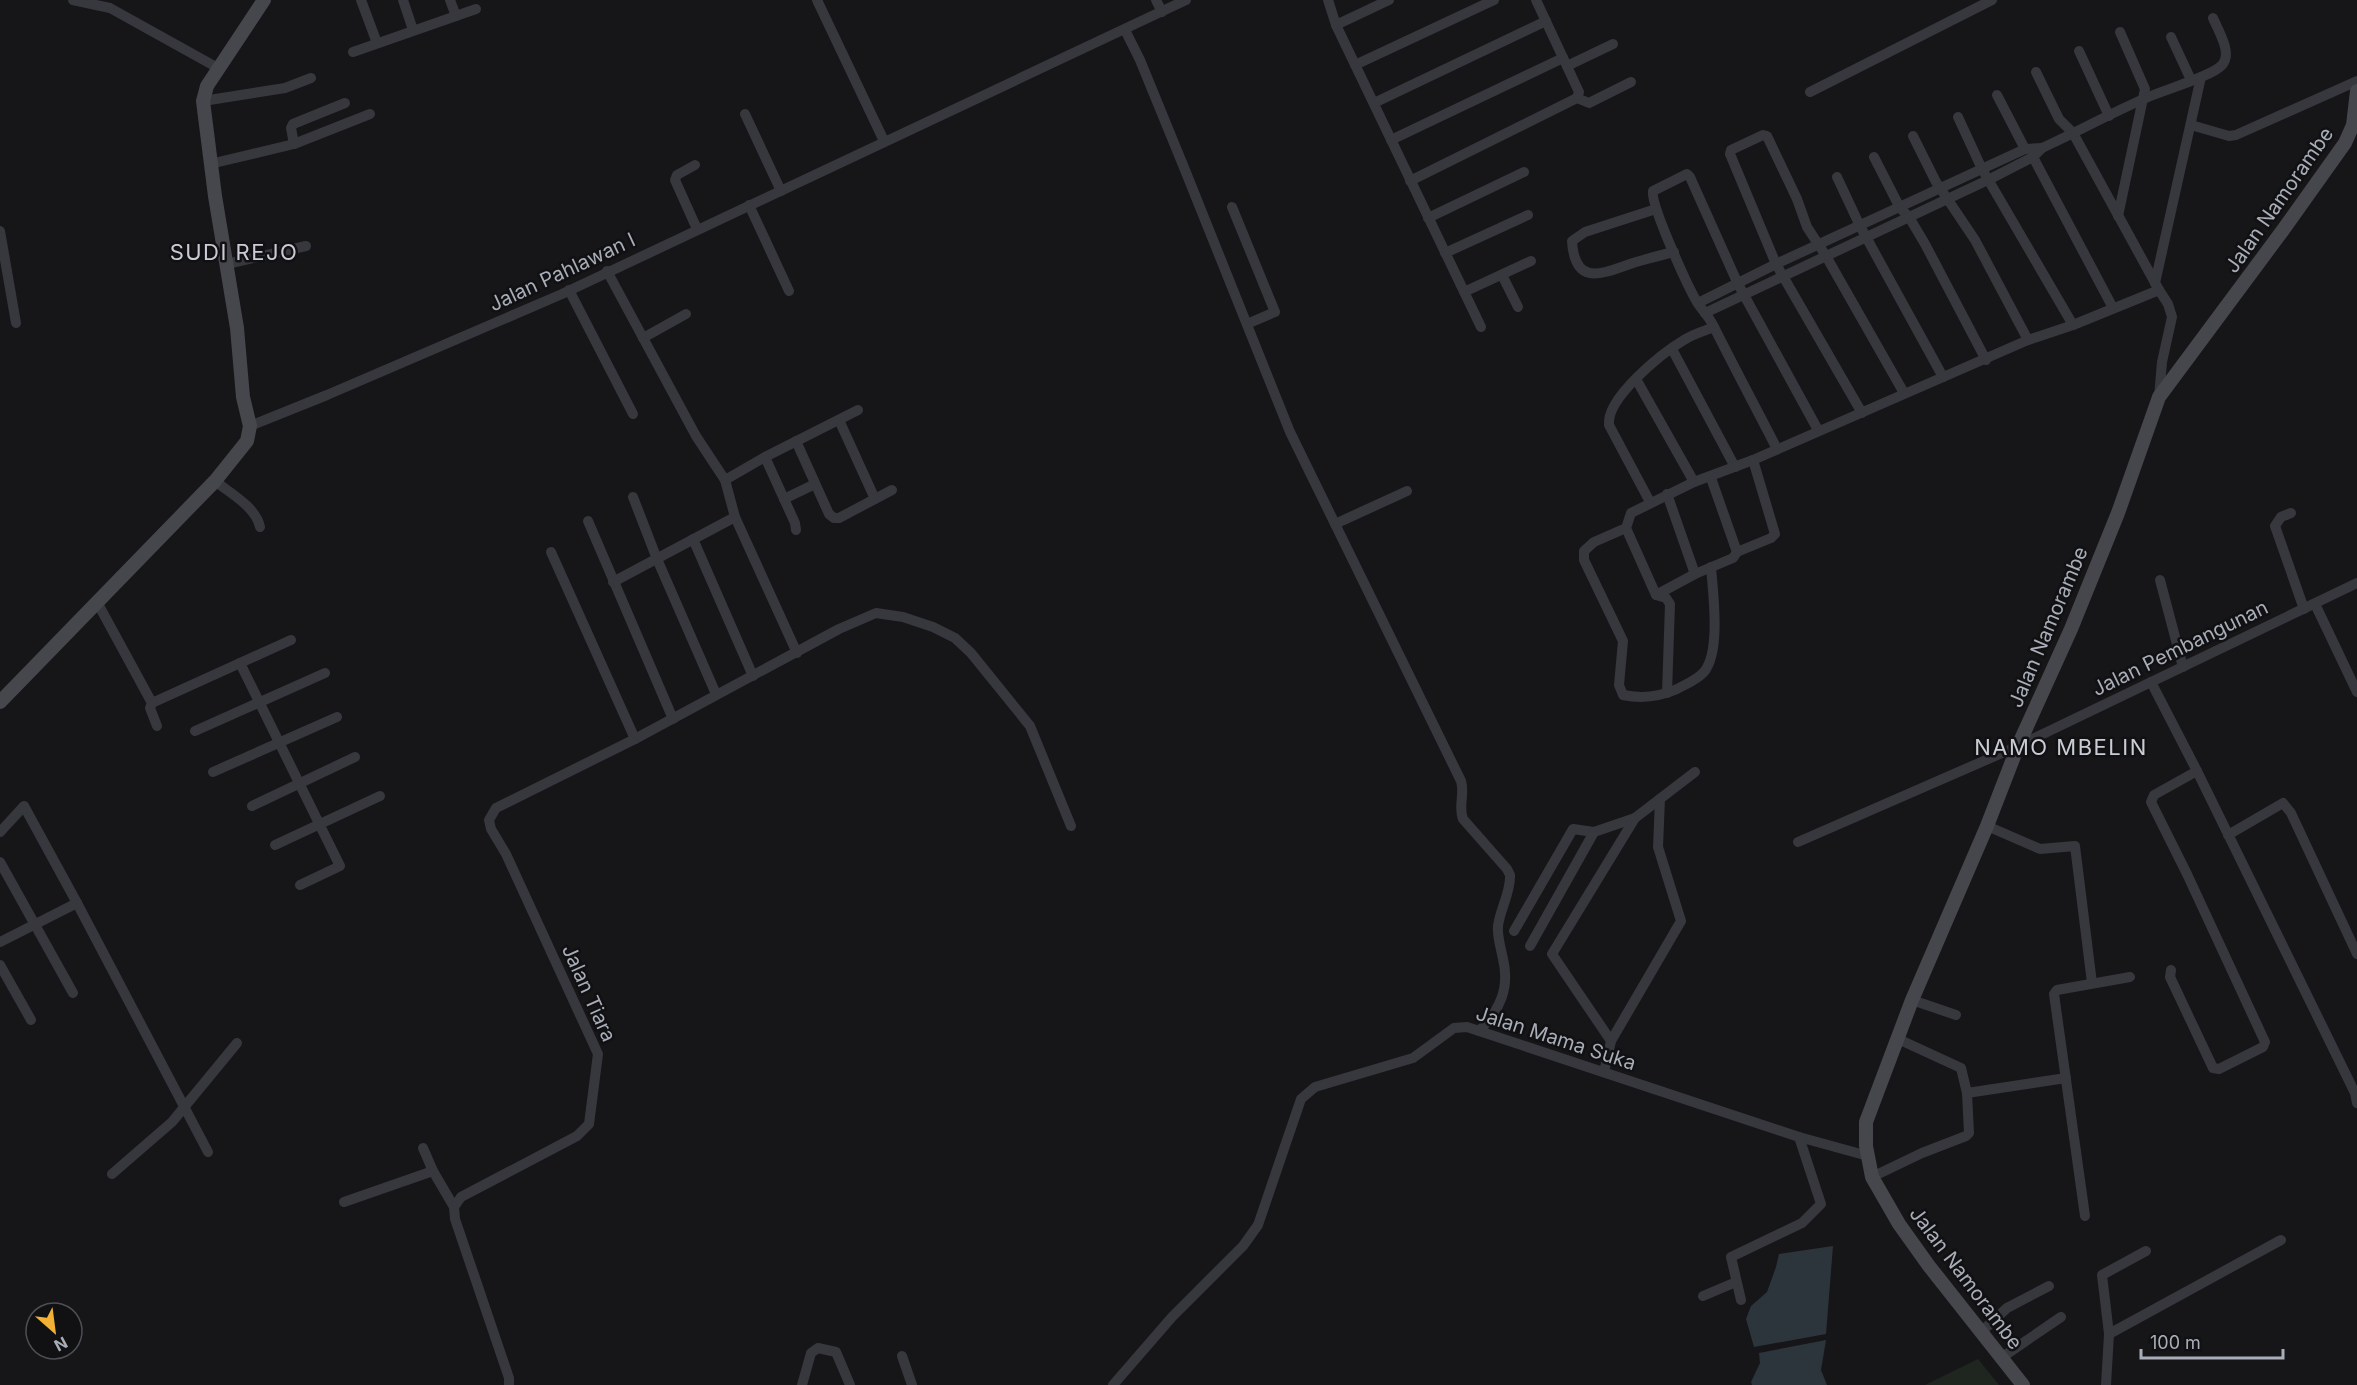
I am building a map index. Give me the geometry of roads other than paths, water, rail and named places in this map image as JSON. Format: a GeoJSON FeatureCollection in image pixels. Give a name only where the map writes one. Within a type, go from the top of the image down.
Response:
{"type":"FeatureCollection","features":[{"type":"Feature","properties":{"kind":"main road"},"geometry":{"type":"LineString","coordinates":[[0,702],[215,481],[248,441],[250,426],[243,397],[237,328],[210,164],[203,101],[207,86],[264,0]]}},
{"type":"Feature","properties":{"kind":"main road","name":"Jalan Namorambe"},"geometry":{"type":"LineString","coordinates":[[2023,1385],[1911,1242],[1872,1177],[1866,1122],[1871,1103],[1912,1000],[1987,826],[2018,746],[2071,629],[2118,513],[2159,397],[2339,152],[2353,125],[2357,91]]}},
{"type":"Feature","properties":{"kind":"street"},"geometry":{"type":"LineString","coordinates":[[73,0],[111,4],[218,68]]}},
{"type":"Feature","properties":{"kind":"street"},"geometry":{"type":"LineString","coordinates":[[361,0],[377,43]]}},
{"type":"Feature","properties":{"kind":"street"},"geometry":{"type":"LineString","coordinates":[[403,0],[413,30]]}},
{"type":"Feature","properties":{"kind":"street"},"geometry":{"type":"LineString","coordinates":[[450,0],[456,16]]}},
{"type":"Feature","properties":{"kind":"street"},"geometry":{"type":"LineString","coordinates":[[817,0],[884,141]]}},
{"type":"Feature","properties":{"kind":"street"},"geometry":{"type":"LineString","coordinates":[[1156,0],[1162,12]]}},
{"type":"Feature","properties":{"kind":"street","name":"Jalan Pahlawan I"},"geometry":{"type":"LineString","coordinates":[[250,426],[349,386],[569,290],[1186,0]]}},
{"type":"Feature","properties":{"kind":"street"},"geometry":{"type":"LineString","coordinates":[[1328,0],[1336,26],[1481,327]]}},
{"type":"Feature","properties":{"kind":"street"},"geometry":{"type":"LineString","coordinates":[[1336,26],[1389,0]]}},
{"type":"Feature","properties":{"kind":"street"},"geometry":{"type":"LineString","coordinates":[[1355,65],[1494,0]]}},
{"type":"Feature","properties":{"kind":"street"},"geometry":{"type":"LineString","coordinates":[[1410,181],[1577,98],[1579,92],[1536,0]]}},
{"type":"Feature","properties":{"kind":"street"},"geometry":{"type":"LineString","coordinates":[[1810,92],[1992,0]]}},
{"type":"Feature","properties":{"kind":"street"},"geometry":{"type":"LineString","coordinates":[[353,52],[476,9]]}},
{"type":"Feature","properties":{"kind":"street"},"geometry":{"type":"LineString","coordinates":[[1698,303],[1776,264],[1983,169],[2042,148],[2222,65],[2226,57],[2225,49],[2213,18]]}},
{"type":"Feature","properties":{"kind":"street"},"geometry":{"type":"LineString","coordinates":[[1374,103],[1546,21]]}},
{"type":"Feature","properties":{"kind":"street"},"geometry":{"type":"LineString","coordinates":[[1125,30],[1140,60],[1290,432],[1461,781],[1464,789],[1460,811],[1463,819],[1510,875],[1498,933],[1506,986],[1492,1018],[1479,1031]]}},
{"type":"Feature","properties":{"kind":"street"},"geometry":{"type":"LineString","coordinates":[[2118,216],[2145,89],[2120,32]]}},
{"type":"Feature","properties":{"kind":"street"},"geometry":{"type":"LineString","coordinates":[[2157,286],[2191,124],[2196,78],[2171,37]]}},
{"type":"Feature","properties":{"kind":"street"},"geometry":{"type":"LineString","coordinates":[[1391,140],[1565,62],[1613,44]]}},
{"type":"Feature","properties":{"kind":"street"},"geometry":{"type":"LineString","coordinates":[[2079,51],[2109,116]]}},
{"type":"Feature","properties":{"kind":"street"},"geometry":{"type":"LineString","coordinates":[[2036,72],[2059,119],[2073,134],[2168,304],[2172,317],[2162,362],[2159,397]]}},
{"type":"Feature","properties":{"kind":"street"},"geometry":{"type":"LineString","coordinates":[[203,101],[285,88],[311,78]]}},
{"type":"Feature","properties":{"kind":"street"},"geometry":{"type":"LineString","coordinates":[[2191,124],[2229,136],[2236,135],[2357,81]]}},
{"type":"Feature","properties":{"kind":"street"},"geometry":{"type":"LineString","coordinates":[[1577,98],[1589,103],[1631,82]]}},
{"type":"Feature","properties":{"kind":"street"},"geometry":{"type":"LineString","coordinates":[[1996,95],[2113,308]]}},
{"type":"Feature","properties":{"kind":"street"},"geometry":{"type":"LineString","coordinates":[[294,144],[291,128],[293,124],[345,103]]}},
{"type":"Feature","properties":{"kind":"street"},"geometry":{"type":"LineString","coordinates":[[210,164],[294,144],[370,114]]}},
{"type":"Feature","properties":{"kind":"street"},"geometry":{"type":"LineString","coordinates":[[744,114],[781,191]]}},
{"type":"Feature","properties":{"kind":"street"},"geometry":{"type":"LineString","coordinates":[[1958,117],[1983,169],[2073,325]]}},
{"type":"Feature","properties":{"kind":"street"},"geometry":{"type":"LineString","coordinates":[[1862,413],[1776,264],[1730,154],[1731,150],[1760,136],[1767,136],[1770,141],[1797,199],[1807,227],[1826,255],[1904,393]]}},
{"type":"Feature","properties":{"kind":"street"},"geometry":{"type":"LineString","coordinates":[[1913,136],[1941,189],[1975,240],[2028,340]]}},
{"type":"Feature","properties":{"kind":"street"},"geometry":{"type":"LineString","coordinates":[[1705,313],[1990,179],[2029,153]]}},
{"type":"Feature","properties":{"kind":"street"},"geometry":{"type":"LineString","coordinates":[[1874,157],[1900,208],[1909,217],[1986,360]]}},
{"type":"Feature","properties":{"kind":"street"},"geometry":{"type":"LineString","coordinates":[[695,165],[678,175],[675,180],[697,229]]}},
{"type":"Feature","properties":{"kind":"street"},"geometry":{"type":"LineString","coordinates":[[1428,218],[1524,172]]}},
{"type":"Feature","properties":{"kind":"street"},"geometry":{"type":"LineString","coordinates":[[1777,449],[1714,327],[1698,303],[1656,209],[1652,196],[1653,191],[1681,176],[1687,174],[1690,177],[1738,284],[1818,430]]}},
{"type":"Feature","properties":{"kind":"street"},"geometry":{"type":"LineString","coordinates":[[1837,177],[1860,226],[1943,377]]}},
{"type":"Feature","properties":{"kind":"street"},"geometry":{"type":"LineString","coordinates":[[749,205],[789,291]]}},
{"type":"Feature","properties":{"kind":"street"},"geometry":{"type":"LineString","coordinates":[[1232,207],[1275,312],[1246,324]]}},
{"type":"Feature","properties":{"kind":"street"},"geometry":{"type":"LineString","coordinates":[[1656,209],[1585,232],[1572,241],[1573,252],[1581,268],[1592,274],[1603,274],[1648,258],[1674,252]]}},
{"type":"Feature","properties":{"kind":"street"},"geometry":{"type":"LineString","coordinates":[[1445,253],[1528,215]]}},
{"type":"Feature","properties":{"kind":"street"},"geometry":{"type":"LineString","coordinates":[[0,231],[16,323]]}},
{"type":"Feature","properties":{"kind":"street"},"geometry":{"type":"LineString","coordinates":[[227,264],[306,246]]}},
{"type":"Feature","properties":{"kind":"street"},"geometry":{"type":"LineString","coordinates":[[1464,292],[1531,261]]}},
{"type":"Feature","properties":{"kind":"street"},"geometry":{"type":"LineString","coordinates":[[607,271],[696,436],[725,480],[735,517],[796,653]]}},
{"type":"Feature","properties":{"kind":"street"},"geometry":{"type":"LineString","coordinates":[[1502,275],[1518,307]]}},
{"type":"Feature","properties":{"kind":"street"},"geometry":{"type":"LineString","coordinates":[[1656,596],[1626,528],[1631,513],[1694,482],[1711,478],[2028,340],[2073,325],[2157,286]]}},
{"type":"Feature","properties":{"kind":"street"},"geometry":{"type":"LineString","coordinates":[[569,290],[633,414]]}},
{"type":"Feature","properties":{"kind":"street"},"geometry":{"type":"LineString","coordinates":[[643,338],[686,314]]}},
{"type":"Feature","properties":{"kind":"street"},"geometry":{"type":"LineString","coordinates":[[1650,502],[1609,425],[1609,420],[1617,402],[1636,379],[1685,339],[1714,327]]}},
{"type":"Feature","properties":{"kind":"street"},"geometry":{"type":"LineString","coordinates":[[1672,349],[1735,467]]}},
{"type":"Feature","properties":{"kind":"street"},"geometry":{"type":"LineString","coordinates":[[1636,379],[1694,482]]}},
{"type":"Feature","properties":{"kind":"street"},"geometry":{"type":"LineString","coordinates":[[725,480],[858,410]]}},
{"type":"Feature","properties":{"kind":"street"},"geometry":{"type":"LineString","coordinates":[[838,420],[875,499]]}},
{"type":"Feature","properties":{"kind":"street"},"geometry":{"type":"LineString","coordinates":[[796,441],[829,514],[834,518],[839,518],[892,490]]}},
{"type":"Feature","properties":{"kind":"street"},"geometry":{"type":"LineString","coordinates":[[765,457],[795,523],[796,530]]}},
{"type":"Feature","properties":{"kind":"street"},"geometry":{"type":"LineString","coordinates":[[1656,596],[1695,574],[1733,558],[1737,552],[1772,538],[1775,534],[1753,460]]}},
{"type":"Feature","properties":{"kind":"street"},"geometry":{"type":"LineString","coordinates":[[1711,478],[1737,552]]}},
{"type":"Feature","properties":{"kind":"street"},"geometry":{"type":"LineString","coordinates":[[215,481],[256,516],[260,527]]}},
{"type":"Feature","properties":{"kind":"street"},"geometry":{"type":"LineString","coordinates":[[784,499],[815,484]]}},
{"type":"Feature","properties":{"kind":"street"},"geometry":{"type":"LineString","coordinates":[[1335,524],[1407,491]]}},
{"type":"Feature","properties":{"kind":"street"},"geometry":{"type":"LineString","coordinates":[[1667,494],[1695,574]]}},
{"type":"Feature","properties":{"kind":"street"},"geometry":{"type":"LineString","coordinates":[[633,497],[657,559],[716,694]]}},
{"type":"Feature","properties":{"kind":"street"},"geometry":{"type":"LineString","coordinates":[[2292,513],[2281,517],[2275,526],[2304,609]]}},
{"type":"Feature","properties":{"kind":"street"},"geometry":{"type":"LineString","coordinates":[[613,582],[735,517]]}},
{"type":"Feature","properties":{"kind":"street"},"geometry":{"type":"LineString","coordinates":[[588,521],[673,719]]}},
{"type":"Feature","properties":{"kind":"street"},"geometry":{"type":"LineString","coordinates":[[1626,528],[1585,548],[1584,560],[1623,641],[1619,685],[1621,693],[1625,696],[1646,697],[1667,693],[1699,677],[1707,668],[1711,658],[1715,617],[1711,567]]}},
{"type":"Feature","properties":{"kind":"street"},"geometry":{"type":"LineString","coordinates":[[693,539],[753,676]]}},
{"type":"Feature","properties":{"kind":"street"},"geometry":{"type":"LineString","coordinates":[[551,552],[635,739],[838,629],[876,613],[903,617],[933,627],[955,638],[984,668],[1030,726],[1071,826]]}},
{"type":"Feature","properties":{"kind":"street"},"geometry":{"type":"LineString","coordinates":[[2160,580],[2183,667]]}},
{"type":"Feature","properties":{"kind":"street","name":"Jalan Pembangunan"},"geometry":{"type":"LineString","coordinates":[[1798,842],[2018,746],[2357,583]]}},
{"type":"Feature","properties":{"kind":"street"},"geometry":{"type":"LineString","coordinates":[[1656,596],[1666,598],[1670,604],[1667,693]]}},
{"type":"Feature","properties":{"kind":"street"},"geometry":{"type":"LineString","coordinates":[[97,602],[152,703],[150,708],[157,726]]}},
{"type":"Feature","properties":{"kind":"street"},"geometry":{"type":"LineString","coordinates":[[2315,604],[2357,692]]}},
{"type":"Feature","properties":{"kind":"street"},"geometry":{"type":"LineString","coordinates":[[152,703],[291,640]]}},
{"type":"Feature","properties":{"kind":"street"},"geometry":{"type":"LineString","coordinates":[[240,663],[340,866],[300,885]]}},
{"type":"Feature","properties":{"kind":"street"},"geometry":{"type":"LineString","coordinates":[[195,731],[325,673]]}},
{"type":"Feature","properties":{"kind":"street"},"geometry":{"type":"LineString","coordinates":[[2151,682],[2355,1093],[2357,1103]]}},
{"type":"Feature","properties":{"kind":"street"},"geometry":{"type":"LineString","coordinates":[[213,772],[337,717]]}},
{"type":"Feature","properties":{"kind":"street","name":"Jalan Tiara"},"geometry":{"type":"LineString","coordinates":[[454,1208],[461,1197],[577,1136],[589,1124],[598,1054],[506,854],[491,830],[489,820],[491,812],[507,800],[635,739]]}},
{"type":"Feature","properties":{"kind":"street"},"geometry":{"type":"LineString","coordinates":[[252,806],[355,757]]}},
{"type":"Feature","properties":{"kind":"street"},"geometry":{"type":"LineString","coordinates":[[2171,970],[2170,977],[2213,1068],[2219,1069],[2263,1047],[2265,1042],[2221,945],[2151,802],[2154,795],[2197,771]]}},
{"type":"Feature","properties":{"kind":"street"},"geometry":{"type":"LineString","coordinates":[[1514,931],[1574,829],[1594,832],[1635,818],[1695,772]]}},
{"type":"Feature","properties":{"kind":"street"},"geometry":{"type":"LineString","coordinates":[[275,845],[380,796]]}},
{"type":"Feature","properties":{"kind":"street"},"geometry":{"type":"LineString","coordinates":[[1604,1072],[1611,1041],[1681,921],[1658,847],[1660,799]]}},
{"type":"Feature","properties":{"kind":"street"},"geometry":{"type":"LineString","coordinates":[[2228,834],[2283,802],[2291,813],[2357,954]]}},
{"type":"Feature","properties":{"kind":"street"},"geometry":{"type":"LineString","coordinates":[[0,832],[24,806],[208,1152]]}},
{"type":"Feature","properties":{"kind":"street"},"geometry":{"type":"LineString","coordinates":[[1611,1041],[1552,954],[1635,818]]}},
{"type":"Feature","properties":{"kind":"street"},"geometry":{"type":"LineString","coordinates":[[1987,826],[2040,849],[2073,846],[2076,848],[2092,983]]}},
{"type":"Feature","properties":{"kind":"street"},"geometry":{"type":"LineString","coordinates":[[1530,946],[1594,832]]}},
{"type":"Feature","properties":{"kind":"street"},"geometry":{"type":"LineString","coordinates":[[0,862],[73,993]]}},
{"type":"Feature","properties":{"kind":"street"},"geometry":{"type":"LineString","coordinates":[[0,942],[77,903]]}},
{"type":"Feature","properties":{"kind":"street"},"geometry":{"type":"LineString","coordinates":[[0,965],[31,1020]]}},
{"type":"Feature","properties":{"kind":"street"},"geometry":{"type":"LineString","coordinates":[[2085,1216],[2054,994],[2057,990],[2130,977]]}},
{"type":"Feature","properties":{"kind":"street"},"geometry":{"type":"LineString","coordinates":[[1912,1000],[1956,1015]]}},
{"type":"Feature","properties":{"kind":"street","name":"Jalan Mama Suka"},"geometry":{"type":"LineString","coordinates":[[1113,1385],[1172,1317],[1243,1246],[1258,1225],[1301,1099],[1316,1087],[1413,1058],[1454,1028],[1467,1027],[1799,1137],[1868,1156]]}},
{"type":"Feature","properties":{"kind":"street"},"geometry":{"type":"LineString","coordinates":[[1872,1177],[1922,1153],[1968,1135],[1967,1093],[1961,1068],[1898,1039]]}},
{"type":"Feature","properties":{"kind":"street"},"geometry":{"type":"LineString","coordinates":[[112,1174],[172,1122],[237,1043]]}},
{"type":"Feature","properties":{"kind":"street"},"geometry":{"type":"LineString","coordinates":[[1967,1093],[2066,1078]]}},
{"type":"Feature","properties":{"kind":"street"},"geometry":{"type":"LineString","coordinates":[[1741,1300],[1731,1257],[1802,1223],[1821,1204],[1799,1137]]}},
{"type":"Feature","properties":{"kind":"street"},"geometry":{"type":"LineString","coordinates":[[423,1148],[454,1208],[455,1219],[507,1372],[509,1385]]}},
{"type":"Feature","properties":{"kind":"street"},"geometry":{"type":"LineString","coordinates":[[344,1202],[433,1171]]}},
{"type":"Feature","properties":{"kind":"street"},"geometry":{"type":"LineString","coordinates":[[2109,1334],[2281,1240]]}},
{"type":"Feature","properties":{"kind":"street"},"geometry":{"type":"LineString","coordinates":[[2106,1385],[2109,1334],[2103,1275],[2146,1251]]}},
{"type":"Feature","properties":{"kind":"street"},"geometry":{"type":"LineString","coordinates":[[1703,1296],[1736,1282]]}},
{"type":"Feature","properties":{"kind":"street"},"geometry":{"type":"LineString","coordinates":[[1981,1332],[2007,1308],[2049,1286]]}},
{"type":"Feature","properties":{"kind":"street"},"geometry":{"type":"LineString","coordinates":[[2001,1358],[2061,1317]]}},
{"type":"Feature","properties":{"kind":"street"},"geometry":{"type":"LineString","coordinates":[[802,1385],[811,1353],[818,1348],[836,1352],[850,1385]]}},
{"type":"Feature","properties":{"kind":"street"},"geometry":{"type":"LineString","coordinates":[[902,1356],[912,1385]]}},
{"type":"Feature","properties":{"kind":"district","name":"SUDI REJO"},"geometry":{"type":"Point","coordinates":[234,252]}},
{"type":"Feature","properties":{"kind":"district","name":"NAMO MBELIN"},"geometry":{"type":"Point","coordinates":[2061,747]}}]}
